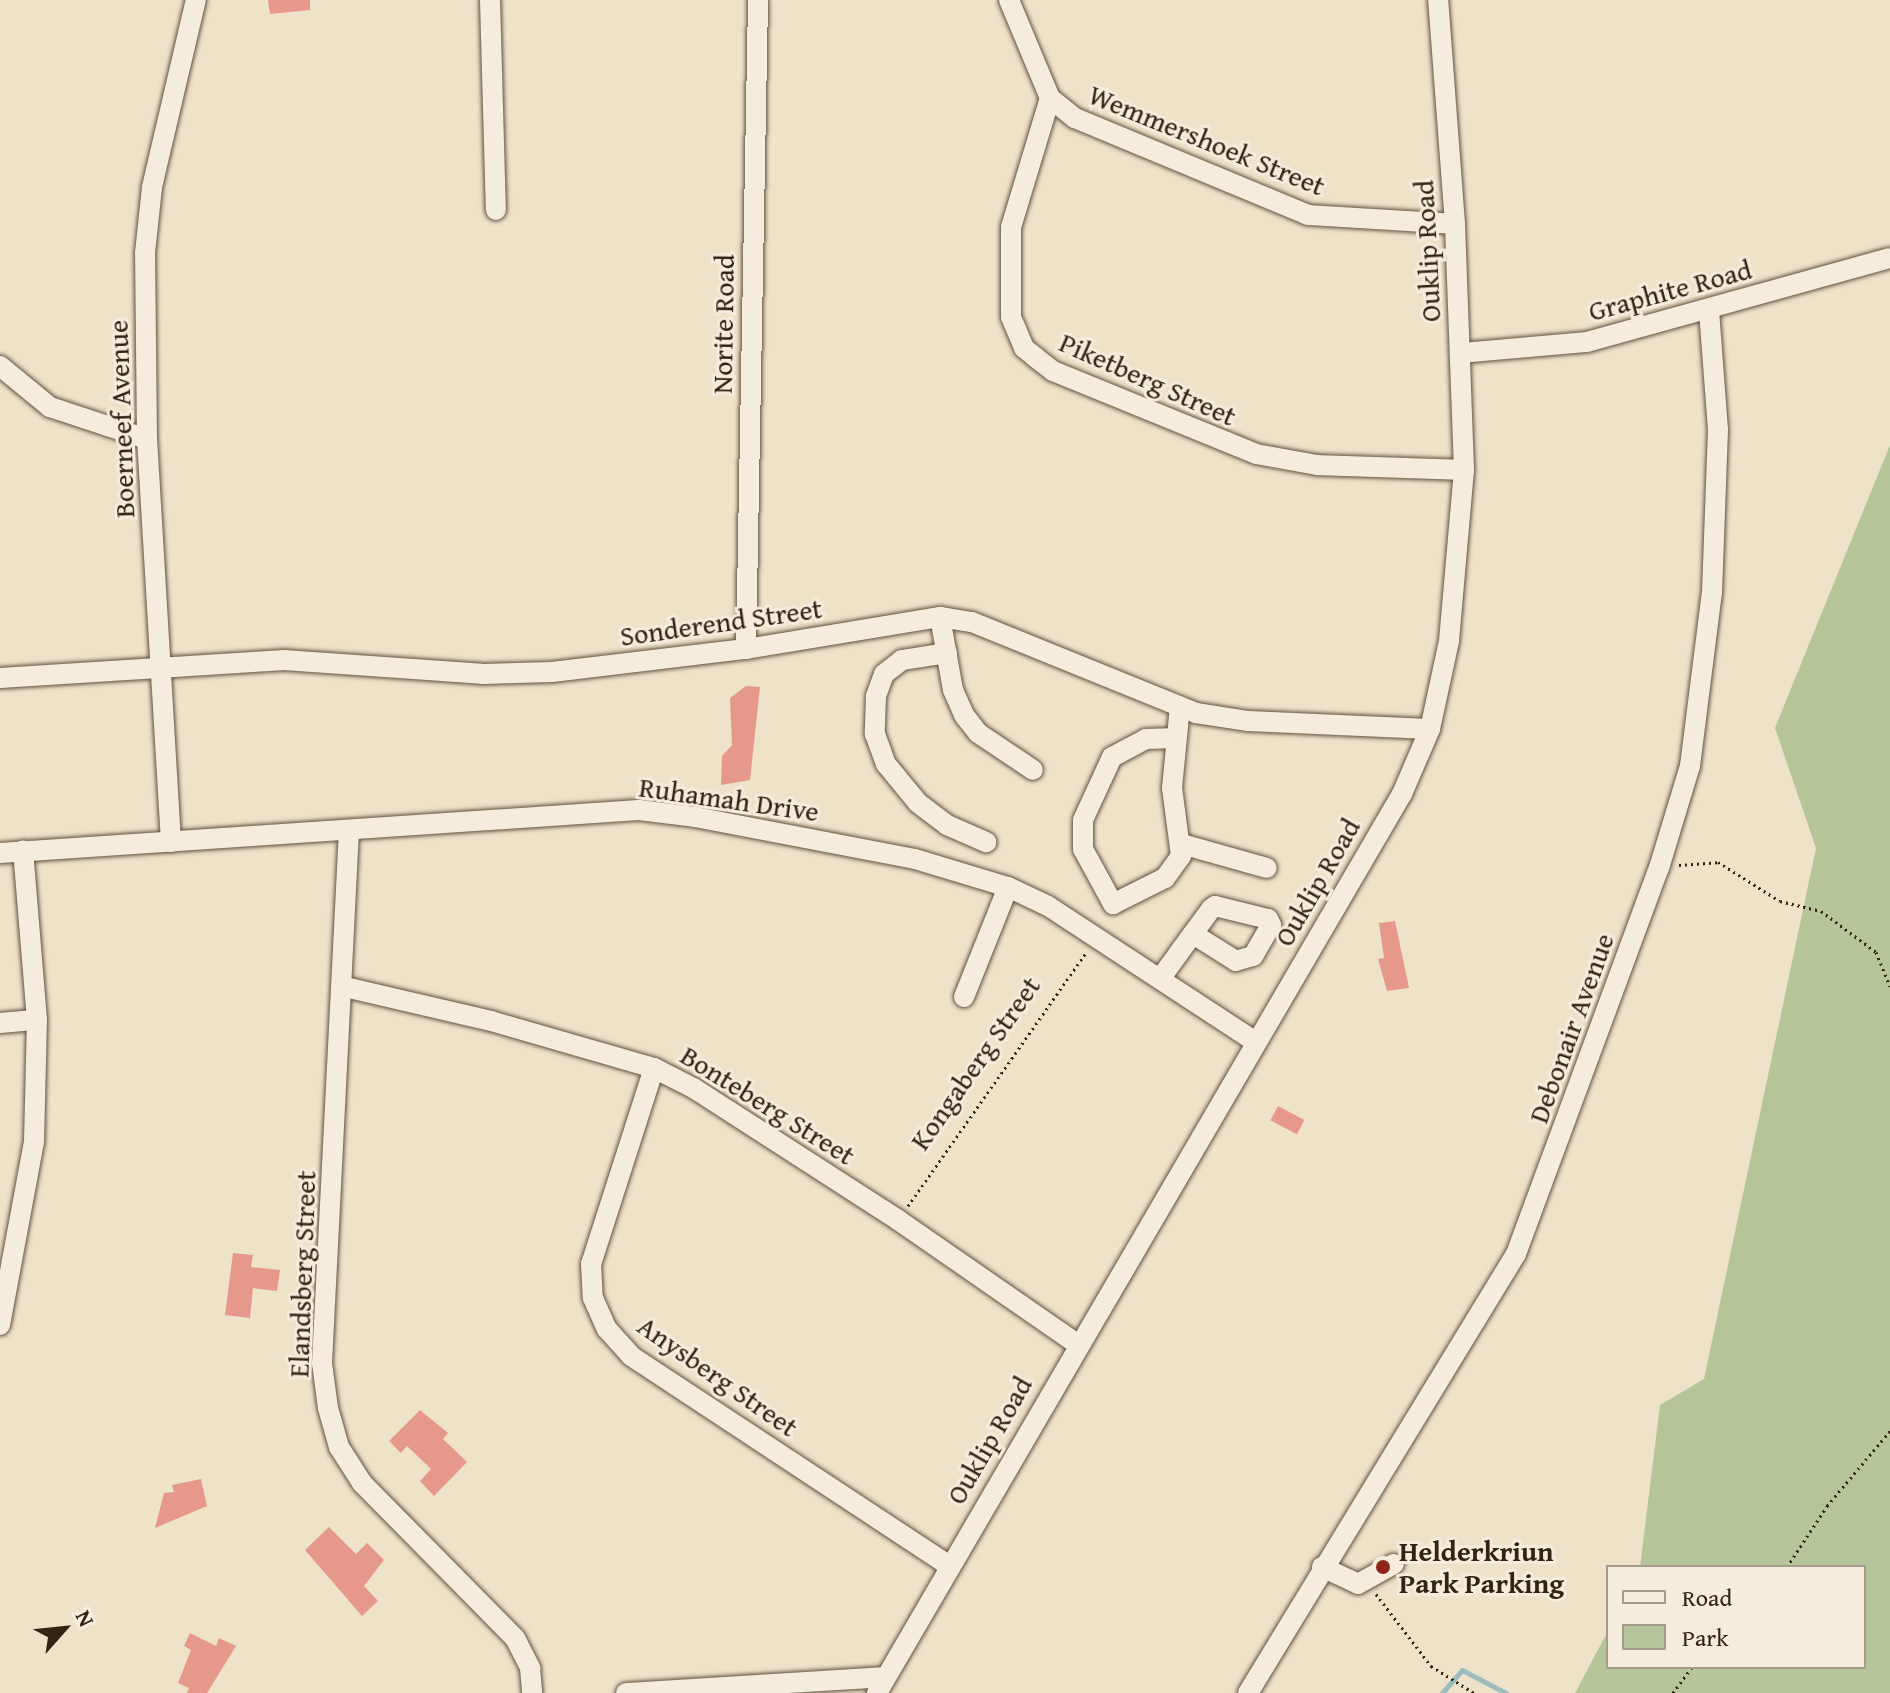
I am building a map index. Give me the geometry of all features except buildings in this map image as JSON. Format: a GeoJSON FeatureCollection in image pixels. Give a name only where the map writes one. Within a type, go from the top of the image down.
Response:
{"type":"FeatureCollection","features":[{"type":"Feature","properties":{"kind":"street","name":"Boerneef Avenue"},"geometry":{"type":"LineString","coordinates":[[171,842],[147,439],[145,253],[152,187],[196,0]]}},
{"type":"Feature","properties":{"kind":"street"},"geometry":{"type":"LineString","coordinates":[[490,0],[496,210]]}},
{"type":"Feature","properties":{"kind":"street","name":"Norite Road"},"geometry":{"type":"LineString","coordinates":[[746,649],[758,0]]}},
{"type":"Feature","properties":{"kind":"street","name":"Wemmershoek Street"},"geometry":{"type":"LineString","coordinates":[[1009,0],[1050,98],[1075,118],[1308,215],[1455,224]]}},
{"type":"Feature","properties":{"kind":"street","name":"Ouklip Road"},"geometry":{"type":"LineString","coordinates":[[881,1685],[1077,1344],[1402,794],[1430,729],[1449,641],[1464,470],[1455,224],[1438,0]]}},
{"type":"Feature","properties":{"kind":"street","name":"Piketberg Street"},"geometry":{"type":"LineString","coordinates":[[1050,98],[1011,227],[1011,317],[1024,348],[1053,371],[1256,454],[1317,465],[1464,470]]}},
{"type":"Feature","properties":{"kind":"street","name":"Graphite Road"},"geometry":{"type":"LineString","coordinates":[[1461,353],[1587,342],[1890,258]]}},
{"type":"Feature","properties":{"kind":"street","name":"Debonair Avenue"},"geometry":{"type":"LineString","coordinates":[[1248,1693],[1322,1567],[1516,1254],[1659,868],[1690,766],[1712,593],[1718,430],[1709,309]]}},
{"type":"Feature","properties":{"kind":"street"},"geometry":{"type":"LineString","coordinates":[[0,366],[50,407],[147,439]]}},
{"type":"Feature","properties":{"kind":"street"},"geometry":{"type":"LineString","coordinates":[[940,617],[953,690],[971,725],[1033,770]]}},
{"type":"Feature","properties":{"kind":"street","name":"Sonderend Street"},"geometry":{"type":"LineString","coordinates":[[0,678],[284,660],[482,674],[552,672],[746,649],[940,617],[972,622],[1180,707],[1248,721],[1430,729]]}},
{"type":"Feature","properties":{"kind":"street"},"geometry":{"type":"LineString","coordinates":[[947,653],[902,660],[884,674],[876,696],[875,734],[886,764],[918,803],[947,825],[986,842]]}},
{"type":"Feature","properties":{"kind":"street"},"geometry":{"type":"LineString","coordinates":[[1176,738],[1146,739],[1112,757],[1081,836],[1113,904],[1165,878],[1181,856],[1182,844],[1172,788],[1180,707]]}},
{"type":"Feature","properties":{"kind":"street","name":"Ruhamah Drive"},"geometry":{"type":"LineString","coordinates":[[0,853],[639,810],[915,859],[1008,887],[1096,938],[1256,1042]]}},
{"type":"Feature","properties":{"kind":"street","name":"Elandsberg Street"},"geometry":{"type":"LineString","coordinates":[[349,830],[345,987],[323,1337],[328,1408],[339,1447],[362,1483],[515,1638],[530,1668],[532,1693]]}},
{"type":"Feature","properties":{"kind":"street"},"geometry":{"type":"LineString","coordinates":[[1182,844],[1267,868]]}},
{"type":"Feature","properties":{"kind":"street"},"geometry":{"type":"LineString","coordinates":[[0,1325],[34,1142],[37,1020],[23,851]]}},
{"type":"Feature","properties":{"kind":"street","name":"Kongaberg Street"},"geometry":{"type":"LineString","coordinates":[[964,997],[1008,887]]}},
{"type":"Feature","properties":{"kind":"street"},"geometry":{"type":"LineString","coordinates":[[1160,979],[1193,934]]}},
{"type":"Feature","properties":{"kind":"street","name":"Bonteberg Street"},"geometry":{"type":"LineString","coordinates":[[345,987],[491,1021],[654,1068],[695,1089],[898,1220],[1077,1344]]}},
{"type":"Feature","properties":{"kind":"street"},"geometry":{"type":"LineString","coordinates":[[0,1023],[37,1020]]}},
{"type":"Feature","properties":{"kind":"street","name":"Anysberg Street"},"geometry":{"type":"LineString","coordinates":[[654,1068],[591,1264],[593,1298],[607,1329],[631,1356],[948,1565]]}},
{"type":"Feature","properties":{"kind":"street"},"geometry":{"type":"LineString","coordinates":[[1322,1567],[1358,1584],[1394,1564]]}},
{"type":"Feature","properties":{"kind":"street"},"geometry":{"type":"LineString","coordinates":[[626,1693],[881,1685]]}},
{"type":"Feature","properties":{"kind":"path"},"geometry":{"type":"LineString","coordinates":[[1659,868],[1718,862],[1780,901],[1821,911],[1876,952],[1890,986]]}},
{"type":"Feature","properties":{"kind":"path","name":"Kongaberg Street"},"geometry":{"type":"LineString","coordinates":[[898,1220],[1096,938]]}},
{"type":"Feature","properties":{"kind":"path"},"geometry":{"type":"LineString","coordinates":[[1788,1565],[1827,1506],[1890,1431]]}},
{"type":"Feature","properties":{"kind":"path"},"geometry":{"type":"LineString","coordinates":[[1358,1584],[1393,1611],[1431,1666],[1474,1693]]}},
{"type":"Feature","properties":{"kind":"path"},"geometry":{"type":"LineString","coordinates":[[1673,1693],[1691,1669]]}},
{"type":"Feature","properties":{"kind":"green space"},"geometry":{"type":"Polygon","coordinates":[[[1890,445],[1890,1693],[1575,1693],[1606,1635],[1606,1669],[1866,1669],[1866,1565],[1640,1565],[1660,1405],[1704,1379],[1816,848],[1775,728],[1890,445]]]}},
{"type":"Feature","properties":{"kind":"waterway"},"geometry":{"type":"LineString","coordinates":[[1442,1693],[1462,1670],[1506,1693]]}},
{"type":"Feature","properties":{"kind":"place","name":"Helderkriun Park Parking"},"geometry":{"type":"Point","coordinates":[1383,1567]}}]}
